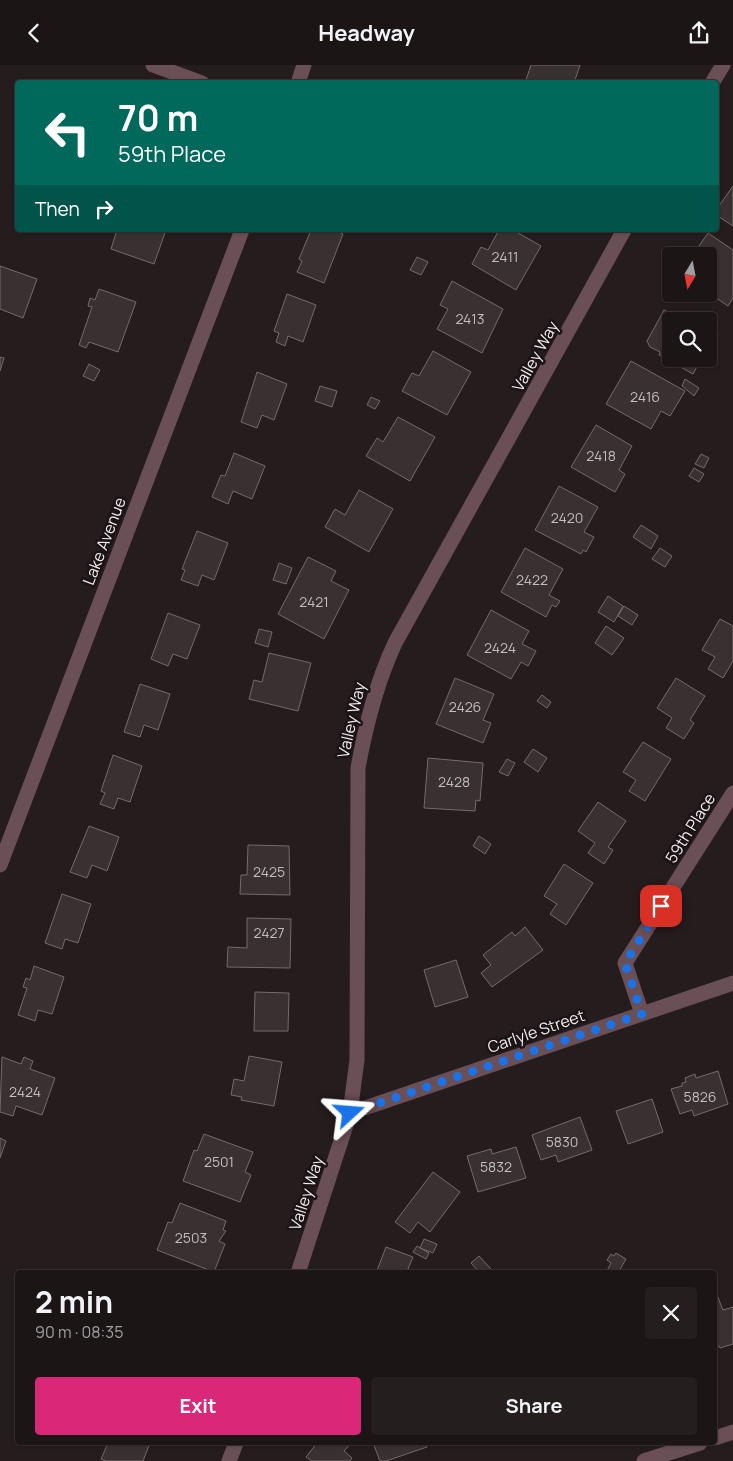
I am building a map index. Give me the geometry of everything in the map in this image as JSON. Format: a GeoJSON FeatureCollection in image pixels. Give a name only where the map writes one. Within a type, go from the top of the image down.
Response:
{"type":"FeatureCollection","features":[{"type":"Feature","properties":{"kind":"street"},"geometry":{"type":"LineString","coordinates":[[153,65],[194,80]]}},
{"type":"Feature","properties":{"kind":"street"},"geometry":{"type":"LineString","coordinates":[[714,80],[723,65]]}},
{"type":"Feature","properties":{"kind":"street","name":"Lake Avenue"},"geometry":{"type":"LineString","coordinates":[[0,865],[241,232]]}},
{"type":"Feature","properties":{"kind":"street","name":"Valley Way"},"geometry":{"type":"LineString","coordinates":[[299,1270],[350,1113],[356,1060],[358,768],[366,724],[377,683],[395,643],[623,232]]}},
{"type":"Feature","properties":{"kind":"street","name":"59th Place"},"geometry":{"type":"LineString","coordinates":[[642,1014],[625,963],[733,793]]}},
{"type":"Feature","properties":{"kind":"street","name":"Carlyle Street"},"geometry":{"type":"LineString","coordinates":[[350,1113],[733,983]]}},
{"type":"Feature","properties":{"kind":"street"},"geometry":{"type":"LineString","coordinates":[[717,1437],[733,1432]]}},
{"type":"Feature","properties":{"kind":"street"},"geometry":{"type":"LineString","coordinates":[[229,1461],[235,1445]]}},
{"type":"Feature","properties":{"kind":"street"},"geometry":{"type":"LineString","coordinates":[[644,1461],[694,1445]]}},
{"type":"Feature","properties":{"kind":"building"},"geometry":{"type":"Polygon","coordinates":[[[531,65],[580,65],[575,80],[526,80],[531,65]]]}},
{"type":"Feature","properties":{"kind":"building"},"geometry":{"type":"Polygon","coordinates":[[[733,186],[733,226],[719,217],[719,206],[733,186]]]}},
{"type":"Feature","properties":{"kind":"building"},"geometry":{"type":"Polygon","coordinates":[[[116,232],[165,232],[154,264],[111,249],[116,232]]]}},
{"type":"Feature","properties":{"kind":"building"},"geometry":{"type":"Polygon","coordinates":[[[310,232],[338,232],[343,234],[324,283],[297,272],[302,261],[299,259],[310,232]]]}},
{"type":"Feature","properties":{"kind":"building"},"geometry":{"type":"Polygon","coordinates":[[[498,232],[516,232],[541,246],[516,290],[472,264],[481,247],[488,250],[498,232]]]}},
{"type":"Feature","properties":{"kind":"building"},"geometry":{"type":"Polygon","coordinates":[[[708,233],[733,250],[733,298],[728,306],[718,299],[718,247],[698,247],[708,233]]]}},
{"type":"Feature","properties":{"kind":"building"},"geometry":{"type":"Polygon","coordinates":[[[417,257],[428,262],[421,275],[410,270],[417,257]]]}},
{"type":"Feature","properties":{"kind":"building"},"geometry":{"type":"Polygon","coordinates":[[[0,266],[37,279],[23,318],[0,309],[0,266]]]}},
{"type":"Feature","properties":{"kind":"building"},"geometry":{"type":"Polygon","coordinates":[[[452,281],[503,309],[482,353],[437,329],[448,309],[440,305],[452,281]]]}},
{"type":"Feature","properties":{"kind":"building"},"geometry":{"type":"Polygon","coordinates":[[[99,289],[136,302],[118,352],[89,342],[86,348],[79,345],[92,307],[88,306],[90,298],[95,300],[99,289]]]}},
{"type":"Feature","properties":{"kind":"building"},"geometry":{"type":"Polygon","coordinates":[[[287,294],[316,305],[303,342],[288,336],[285,346],[276,342],[279,333],[274,331],[287,294]]]}},
{"type":"Feature","properties":{"kind":"building"},"geometry":{"type":"Polygon","coordinates":[[[662,314],[662,357],[659,355],[660,352],[650,347],[647,341],[662,314]]]}},
{"type":"Feature","properties":{"kind":"building"},"geometry":{"type":"Polygon","coordinates":[[[433,351],[471,372],[447,415],[402,391],[412,373],[419,376],[433,351]]]}},
{"type":"Feature","properties":{"kind":"building"},"geometry":{"type":"Polygon","coordinates":[[[0,357],[4,358],[0,371],[0,357]]]}},
{"type":"Feature","properties":{"kind":"building"},"geometry":{"type":"Polygon","coordinates":[[[631,361],[685,391],[670,416],[661,411],[651,429],[606,404],[631,361]]]}},
{"type":"Feature","properties":{"kind":"building"},"geometry":{"type":"Polygon","coordinates":[[[89,364],[100,370],[94,381],[83,376],[89,364]]]}},
{"type":"Feature","properties":{"kind":"building"},"geometry":{"type":"Polygon","coordinates":[[[680,367],[697,367],[693,374],[680,367]]]}},
{"type":"Feature","properties":{"kind":"building"},"geometry":{"type":"Polygon","coordinates":[[[257,372],[287,384],[274,420],[262,415],[257,428],[241,422],[257,372]]]}},
{"type":"Feature","properties":{"kind":"building"},"geometry":{"type":"Polygon","coordinates":[[[685,379],[699,388],[694,396],[682,386],[685,379]]]}},
{"type":"Feature","properties":{"kind":"building"},"geometry":{"type":"Polygon","coordinates":[[[320,386],[337,391],[332,407],[315,401],[320,386]]]}},
{"type":"Feature","properties":{"kind":"building"},"geometry":{"type":"Polygon","coordinates":[[[371,397],[380,401],[375,409],[367,405],[371,397]]]}},
{"type":"Feature","properties":{"kind":"building"},"geometry":{"type":"Polygon","coordinates":[[[398,417],[435,437],[410,481],[366,456],[377,438],[383,442],[398,417]]]}},
{"type":"Feature","properties":{"kind":"building"},"geometry":{"type":"Polygon","coordinates":[[[596,425],[632,446],[619,470],[625,474],[615,492],[571,467],[596,425]]]}},
{"type":"Feature","properties":{"kind":"building"},"geometry":{"type":"Polygon","coordinates":[[[234,453],[265,466],[252,499],[233,491],[228,504],[212,497],[221,475],[225,476],[234,453]]]}},
{"type":"Feature","properties":{"kind":"building"},"geometry":{"type":"Polygon","coordinates":[[[701,454],[709,458],[704,468],[695,464],[701,454]]]}},
{"type":"Feature","properties":{"kind":"building"},"geometry":{"type":"Polygon","coordinates":[[[694,468],[704,474],[699,482],[689,476],[694,468]]]}},
{"type":"Feature","properties":{"kind":"building"},"geometry":{"type":"Polygon","coordinates":[[[559,486],[598,507],[584,532],[594,537],[586,552],[583,550],[581,554],[535,530],[559,486]]]}},
{"type":"Feature","properties":{"kind":"building"},"geometry":{"type":"Polygon","coordinates":[[[359,490],[393,509],[369,552],[325,527],[335,509],[345,515],[359,490]]]}},
{"type":"Feature","properties":{"kind":"building"},"geometry":{"type":"Polygon","coordinates":[[[641,525],[658,536],[651,549],[633,537],[641,525]]]}},
{"type":"Feature","properties":{"kind":"building"},"geometry":{"type":"Polygon","coordinates":[[[197,531],[228,543],[214,580],[202,575],[198,586],[181,580],[185,570],[182,569],[197,531]]]}},
{"type":"Feature","properties":{"kind":"building"},"geometry":{"type":"Polygon","coordinates":[[[525,548],[563,569],[549,595],[560,601],[556,607],[552,605],[546,617],[501,592],[525,548]]]}},
{"type":"Feature","properties":{"kind":"building"},"geometry":{"type":"Polygon","coordinates":[[[660,548],[672,556],[665,567],[652,559],[660,548]]]}},
{"type":"Feature","properties":{"kind":"building"},"geometry":{"type":"Polygon","coordinates":[[[308,557],[336,571],[331,581],[349,590],[324,639],[278,614],[308,557]]]}},
{"type":"Feature","properties":{"kind":"building"},"geometry":{"type":"Polygon","coordinates":[[[279,563],[292,568],[286,584],[273,580],[279,563]]]}},
{"type":"Feature","properties":{"kind":"building"},"geometry":{"type":"Polygon","coordinates":[[[608,596],[623,606],[614,622],[598,612],[608,596]]]}},
{"type":"Feature","properties":{"kind":"building"},"geometry":{"type":"Polygon","coordinates":[[[624,606],[638,615],[632,625],[618,616],[624,606]]]}},
{"type":"Feature","properties":{"kind":"building"},"geometry":{"type":"Polygon","coordinates":[[[491,610],[529,631],[522,644],[536,651],[528,666],[521,662],[511,679],[467,655],[491,610]]]}},
{"type":"Feature","properties":{"kind":"building"},"geometry":{"type":"Polygon","coordinates":[[[168,613],[200,625],[187,659],[173,654],[168,666],[151,659],[168,613]]]}},
{"type":"Feature","properties":{"kind":"building"},"geometry":{"type":"Polygon","coordinates":[[[720,619],[733,626],[733,661],[723,678],[708,669],[715,657],[702,650],[720,619]]]}},
{"type":"Feature","properties":{"kind":"building"},"geometry":{"type":"Polygon","coordinates":[[[606,626],[624,638],[612,655],[595,643],[606,626]]]}},
{"type":"Feature","properties":{"kind":"building"},"geometry":{"type":"Polygon","coordinates":[[[259,629],[272,632],[268,647],[255,643],[259,629]]]}},
{"type":"Feature","properties":{"kind":"building"},"geometry":{"type":"Polygon","coordinates":[[[269,653],[311,663],[298,711],[249,699],[254,680],[262,682],[269,653]]]}},
{"type":"Feature","properties":{"kind":"building"},"geometry":{"type":"Polygon","coordinates":[[[455,678],[494,694],[483,720],[491,723],[483,743],[436,724],[455,678]]]}},
{"type":"Feature","properties":{"kind":"building"},"geometry":{"type":"Polygon","coordinates":[[[676,678],[705,696],[690,720],[694,723],[684,739],[666,728],[672,718],[657,708],[676,678]]]}},
{"type":"Feature","properties":{"kind":"building"},"geometry":{"type":"Polygon","coordinates":[[[140,684],[170,694],[158,730],[144,725],[140,737],[124,732],[140,684]]]}},
{"type":"Feature","properties":{"kind":"building"},"geometry":{"type":"Polygon","coordinates":[[[542,695],[551,702],[547,708],[537,701],[542,695]]]}},
{"type":"Feature","properties":{"kind":"building"},"geometry":{"type":"Polygon","coordinates":[[[643,742],[671,759],[645,801],[629,791],[636,780],[623,772],[643,742]]]}},
{"type":"Feature","properties":{"kind":"building"},"geometry":{"type":"Polygon","coordinates":[[[533,749],[547,758],[538,772],[524,762],[533,749]]]}},
{"type":"Feature","properties":{"kind":"building"},"geometry":{"type":"Polygon","coordinates":[[[113,755],[142,766],[130,802],[118,798],[114,809],[100,804],[105,793],[101,791],[113,755]]]}},
{"type":"Feature","properties":{"kind":"building"},"geometry":{"type":"Polygon","coordinates":[[[428,758],[483,763],[480,801],[476,800],[475,811],[424,808],[428,758]]]}},
{"type":"Feature","properties":{"kind":"building"},"geometry":{"type":"Polygon","coordinates":[[[507,759],[515,763],[508,776],[499,772],[507,759]]]}},
{"type":"Feature","properties":{"kind":"building"},"geometry":{"type":"Polygon","coordinates":[[[598,802],[626,821],[608,847],[613,850],[604,864],[588,853],[595,843],[578,831],[598,802]]]}},
{"type":"Feature","properties":{"kind":"building"},"geometry":{"type":"Polygon","coordinates":[[[89,826],[119,837],[107,871],[92,865],[87,878],[70,872],[89,826]]]}},
{"type":"Feature","properties":{"kind":"building"},"geometry":{"type":"Polygon","coordinates":[[[479,836],[491,844],[485,854],[473,846],[479,836]]]}},
{"type":"Feature","properties":{"kind":"building"},"geometry":{"type":"Polygon","coordinates":[[[248,845],[289,846],[290,895],[240,894],[241,875],[247,875],[248,845]]]}},
{"type":"Feature","properties":{"kind":"building"},"geometry":{"type":"Polygon","coordinates":[[[564,864],[593,883],[566,925],[550,914],[557,904],[544,896],[564,864]]]}},
{"type":"Feature","properties":{"kind":"building"},"geometry":{"type":"Polygon","coordinates":[[[62,894],[91,904],[78,943],[65,939],[62,949],[45,943],[62,894]]]}},
{"type":"Feature","properties":{"kind":"building"},"geometry":{"type":"Polygon","coordinates":[[[247,918],[291,919],[290,968],[227,967],[228,947],[247,948],[247,918]]]}},
{"type":"Feature","properties":{"kind":"building"},"geometry":{"type":"Polygon","coordinates":[[[525,927],[543,950],[492,987],[481,973],[491,965],[483,955],[512,932],[515,936],[525,927]]]}},
{"type":"Feature","properties":{"kind":"building"},"geometry":{"type":"Polygon","coordinates":[[[456,960],[468,997],[435,1007],[424,970],[456,960]]]}},
{"type":"Feature","properties":{"kind":"building"},"geometry":{"type":"Polygon","coordinates":[[[34,966],[64,977],[52,1014],[38,1010],[35,1021],[18,1015],[27,988],[23,987],[26,978],[30,980],[34,966]]]}},
{"type":"Feature","properties":{"kind":"building"},"geometry":{"type":"Polygon","coordinates":[[[255,992],[289,993],[288,1031],[254,1031],[255,992]]]}},
{"type":"Feature","properties":{"kind":"building"},"geometry":{"type":"Polygon","coordinates":[[[249,1056],[282,1062],[274,1106],[241,1100],[242,1097],[231,1095],[234,1079],[244,1081],[249,1056]]]}},
{"type":"Feature","properties":{"kind":"building"},"geometry":{"type":"Polygon","coordinates":[[[2,1057],[21,1064],[24,1057],[33,1061],[30,1069],[55,1078],[42,1115],[16,1106],[13,1116],[0,1112],[2,1057]]]}},
{"type":"Feature","properties":{"kind":"building"},"geometry":{"type":"Polygon","coordinates":[[[718,1071],[728,1104],[694,1116],[692,1110],[680,1114],[671,1089],[682,1086],[682,1083],[686,1082],[685,1078],[695,1074],[696,1078],[718,1071]]]}},
{"type":"Feature","properties":{"kind":"building"},"geometry":{"type":"Polygon","coordinates":[[[652,1099],[663,1132],[628,1144],[616,1111],[652,1099]]]}},
{"type":"Feature","properties":{"kind":"building"},"geometry":{"type":"Polygon","coordinates":[[[580,1117],[592,1150],[558,1162],[556,1155],[541,1160],[532,1135],[580,1117]]]}},
{"type":"Feature","properties":{"kind":"building"},"geometry":{"type":"Polygon","coordinates":[[[204,1134],[253,1152],[245,1172],[251,1175],[240,1202],[183,1181],[194,1150],[197,1151],[204,1134]]]}},
{"type":"Feature","properties":{"kind":"building"},"geometry":{"type":"Polygon","coordinates":[[[0,1138],[6,1141],[0,1158],[0,1138]]]}},
{"type":"Feature","properties":{"kind":"building"},"geometry":{"type":"Polygon","coordinates":[[[516,1147],[526,1178],[478,1192],[467,1156],[491,1149],[492,1154],[516,1147]]]}},
{"type":"Feature","properties":{"kind":"building"},"geometry":{"type":"Polygon","coordinates":[[[433,1172],[460,1192],[430,1232],[418,1222],[410,1233],[395,1222],[433,1172]]]}},
{"type":"Feature","properties":{"kind":"building"},"geometry":{"type":"Polygon","coordinates":[[[180,1203],[226,1221],[223,1230],[226,1231],[219,1241],[225,1244],[215,1270],[209,1270],[157,1250],[168,1222],[172,1223],[180,1203]]]}},
{"type":"Feature","properties":{"kind":"building"},"geometry":{"type":"Polygon","coordinates":[[[424,1239],[437,1244],[433,1253],[420,1248],[424,1239]]]}},
{"type":"Feature","properties":{"kind":"building"},"geometry":{"type":"Polygon","coordinates":[[[417,1246],[429,1253],[426,1259],[413,1252],[417,1246]]]}},
{"type":"Feature","properties":{"kind":"building"},"geometry":{"type":"Polygon","coordinates":[[[386,1247],[413,1257],[408,1269],[410,1270],[377,1270],[386,1247]]]}},
{"type":"Feature","properties":{"kind":"building"},"geometry":{"type":"Polygon","coordinates":[[[616,1253],[626,1259],[620,1270],[608,1270],[611,1263],[607,1260],[611,1254],[614,1256],[616,1253]]]}},
{"type":"Feature","properties":{"kind":"building"},"geometry":{"type":"Polygon","coordinates":[[[479,1256],[491,1269],[477,1270],[471,1263],[479,1256]]]}},
{"type":"Feature","properties":{"kind":"building"},"geometry":{"type":"Polygon","coordinates":[[[717,1295],[723,1310],[733,1307],[733,1344],[720,1348],[717,1346],[717,1295]]]}},
{"type":"Feature","properties":{"kind":"building"},"geometry":{"type":"Polygon","coordinates":[[[107,1445],[149,1445],[143,1461],[106,1461],[101,1459],[107,1445]]]}},
{"type":"Feature","properties":{"kind":"building"},"geometry":{"type":"Polygon","coordinates":[[[315,1445],[349,1445],[344,1451],[352,1458],[350,1461],[312,1461],[306,1457],[315,1445]]]}},
{"type":"Feature","properties":{"kind":"building"},"geometry":{"type":"Polygon","coordinates":[[[374,1445],[426,1445],[427,1447],[386,1461],[380,1461],[374,1445]]]}},
{"type":"Feature","properties":{"kind":"route"},"geometry":{"type":"LineString","coordinates":[[350,1113],[642,1014],[625,963],[661,906]]}}]}
